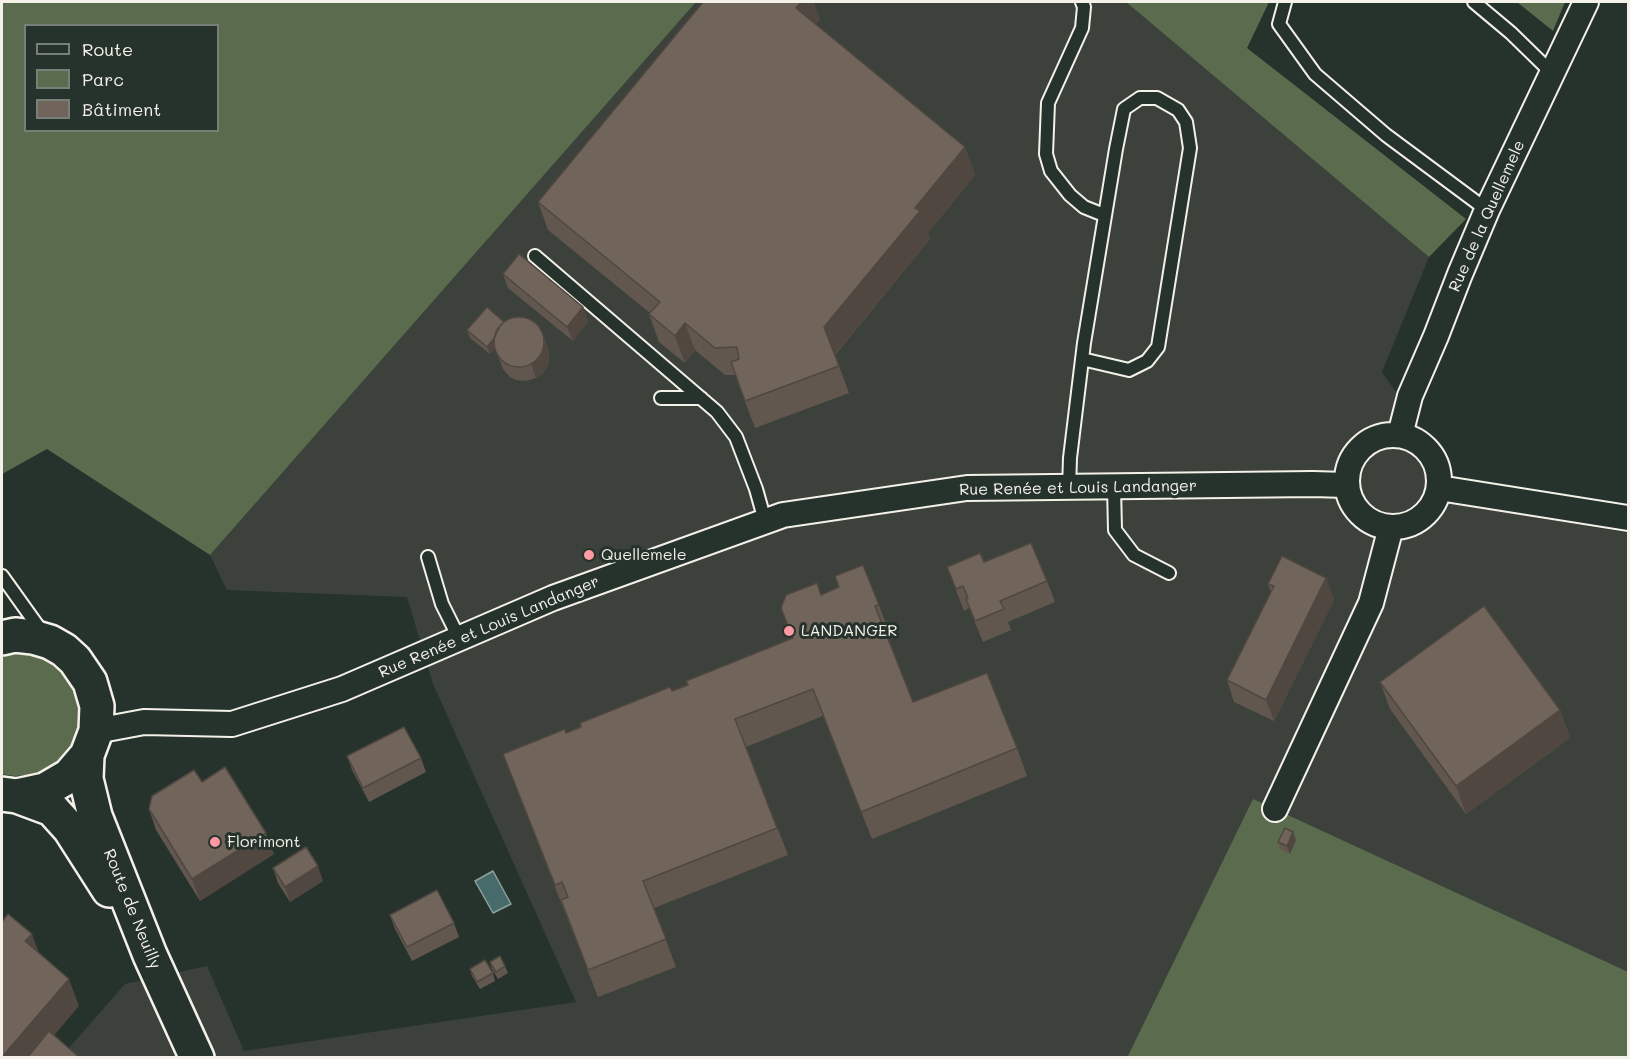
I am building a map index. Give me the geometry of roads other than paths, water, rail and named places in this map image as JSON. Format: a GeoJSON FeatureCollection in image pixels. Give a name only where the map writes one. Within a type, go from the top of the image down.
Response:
{"type":"FeatureCollection","features":[{"type":"Feature","properties":{"kind":"main road"},"geometry":{"type":"LineString","coordinates":[[6,634],[33,636],[50,642]]}},
{"type":"Feature","properties":{"kind":"main road","name":"Route de Neuilly"},"geometry":{"type":"LineString","coordinates":[[50,642],[75,660],[90,682],[97,706],[86,779],[95,816],[150,955],[197,1058]]}},
{"type":"Feature","properties":{"kind":"main road"},"geometry":{"type":"LineString","coordinates":[[9,795],[45,790],[69,776],[91,743]]}},
{"type":"Feature","properties":{"kind":"main road"},"geometry":{"type":"LineString","coordinates":[[9,795],[52,808],[70,829],[150,955]]}},
{"type":"Feature","properties":{"kind":"street","name":"Rue de la Quellemele"},"geometry":{"type":"LineString","coordinates":[[1400,435],[1410,396],[1488,210],[1586,2]]}},
{"type":"Feature","properties":{"kind":"street"},"geometry":{"type":"LineString","coordinates":[[1386,434],[1400,435],[1414,439],[1426,447],[1439,473],[1439,488],[1434,504],[1422,517],[1408,525],[1391,527],[1375,524],[1360,515],[1351,501],[1346,485],[1347,471],[1352,458],[1361,446],[1372,438],[1386,434]]}},
{"type":"Feature","properties":{"kind":"street","name":"Rue Renée et Louis Landanger"},"geometry":{"type":"LineString","coordinates":[[91,743],[144,722],[232,724],[342,689],[553,598],[783,515],[967,488],[1346,485]]}},
{"type":"Feature","properties":{"kind":"street"},"geometry":{"type":"LineString","coordinates":[[1439,488],[1629,518]]}},
{"type":"Feature","properties":{"kind":"street"},"geometry":{"type":"LineString","coordinates":[[1275,809],[1371,603],[1391,527]]}},
{"type":"Feature","properties":{"kind":"lane"},"geometry":{"type":"LineString","coordinates":[[1083,2],[1082,28],[1048,103],[1046,154],[1051,171],[1070,195],[1084,207],[1104,215]]}},
{"type":"Feature","properties":{"kind":"lane"},"geometry":{"type":"LineString","coordinates":[[1285,2],[1279,24],[1315,74],[1386,135],[1488,210]]}},
{"type":"Feature","properties":{"kind":"lane"},"geometry":{"type":"LineString","coordinates":[[1474,2],[1511,33],[1553,74]]}},
{"type":"Feature","properties":{"kind":"lane"},"geometry":{"type":"LineString","coordinates":[[1069,488],[1070,458],[1082,359],[1104,215],[1124,109],[1140,98],[1157,98],[1178,110],[1186,122],[1191,148],[1158,347],[1147,361],[1129,370],[1082,359]]}},
{"type":"Feature","properties":{"kind":"lane"},"geometry":{"type":"LineString","coordinates":[[535,256],[717,412],[735,437],[756,489],[765,521]]}},
{"type":"Feature","properties":{"kind":"lane"},"geometry":{"type":"LineString","coordinates":[[661,398],[701,398]]}},
{"type":"Feature","properties":{"kind":"lane"},"geometry":{"type":"LineString","coordinates":[[1114,487],[1115,530],[1134,555],[1168,573]]}},
{"type":"Feature","properties":{"kind":"lane"},"geometry":{"type":"LineString","coordinates":[[428,557],[442,604],[459,638]]}},
{"type":"Feature","properties":{"kind":"lane"},"geometry":{"type":"LineString","coordinates":[[2,576],[50,642]]}},
{"type":"Feature","properties":{"kind":"water"},"geometry":{"type":"Polygon","coordinates":[[[493,871],[511,904],[493,913],[475,881],[493,871]]]}},
{"type":"Feature","properties":{"kind":"place","name":"Quellemele"},"geometry":{"type":"Point","coordinates":[589,555]}},
{"type":"Feature","properties":{"kind":"place","name":"LANDANGER"},"geometry":{"type":"Point","coordinates":[789,631]}},
{"type":"Feature","properties":{"kind":"place","name":"Florimont"},"geometry":{"type":"Point","coordinates":[215,842]}}]}
